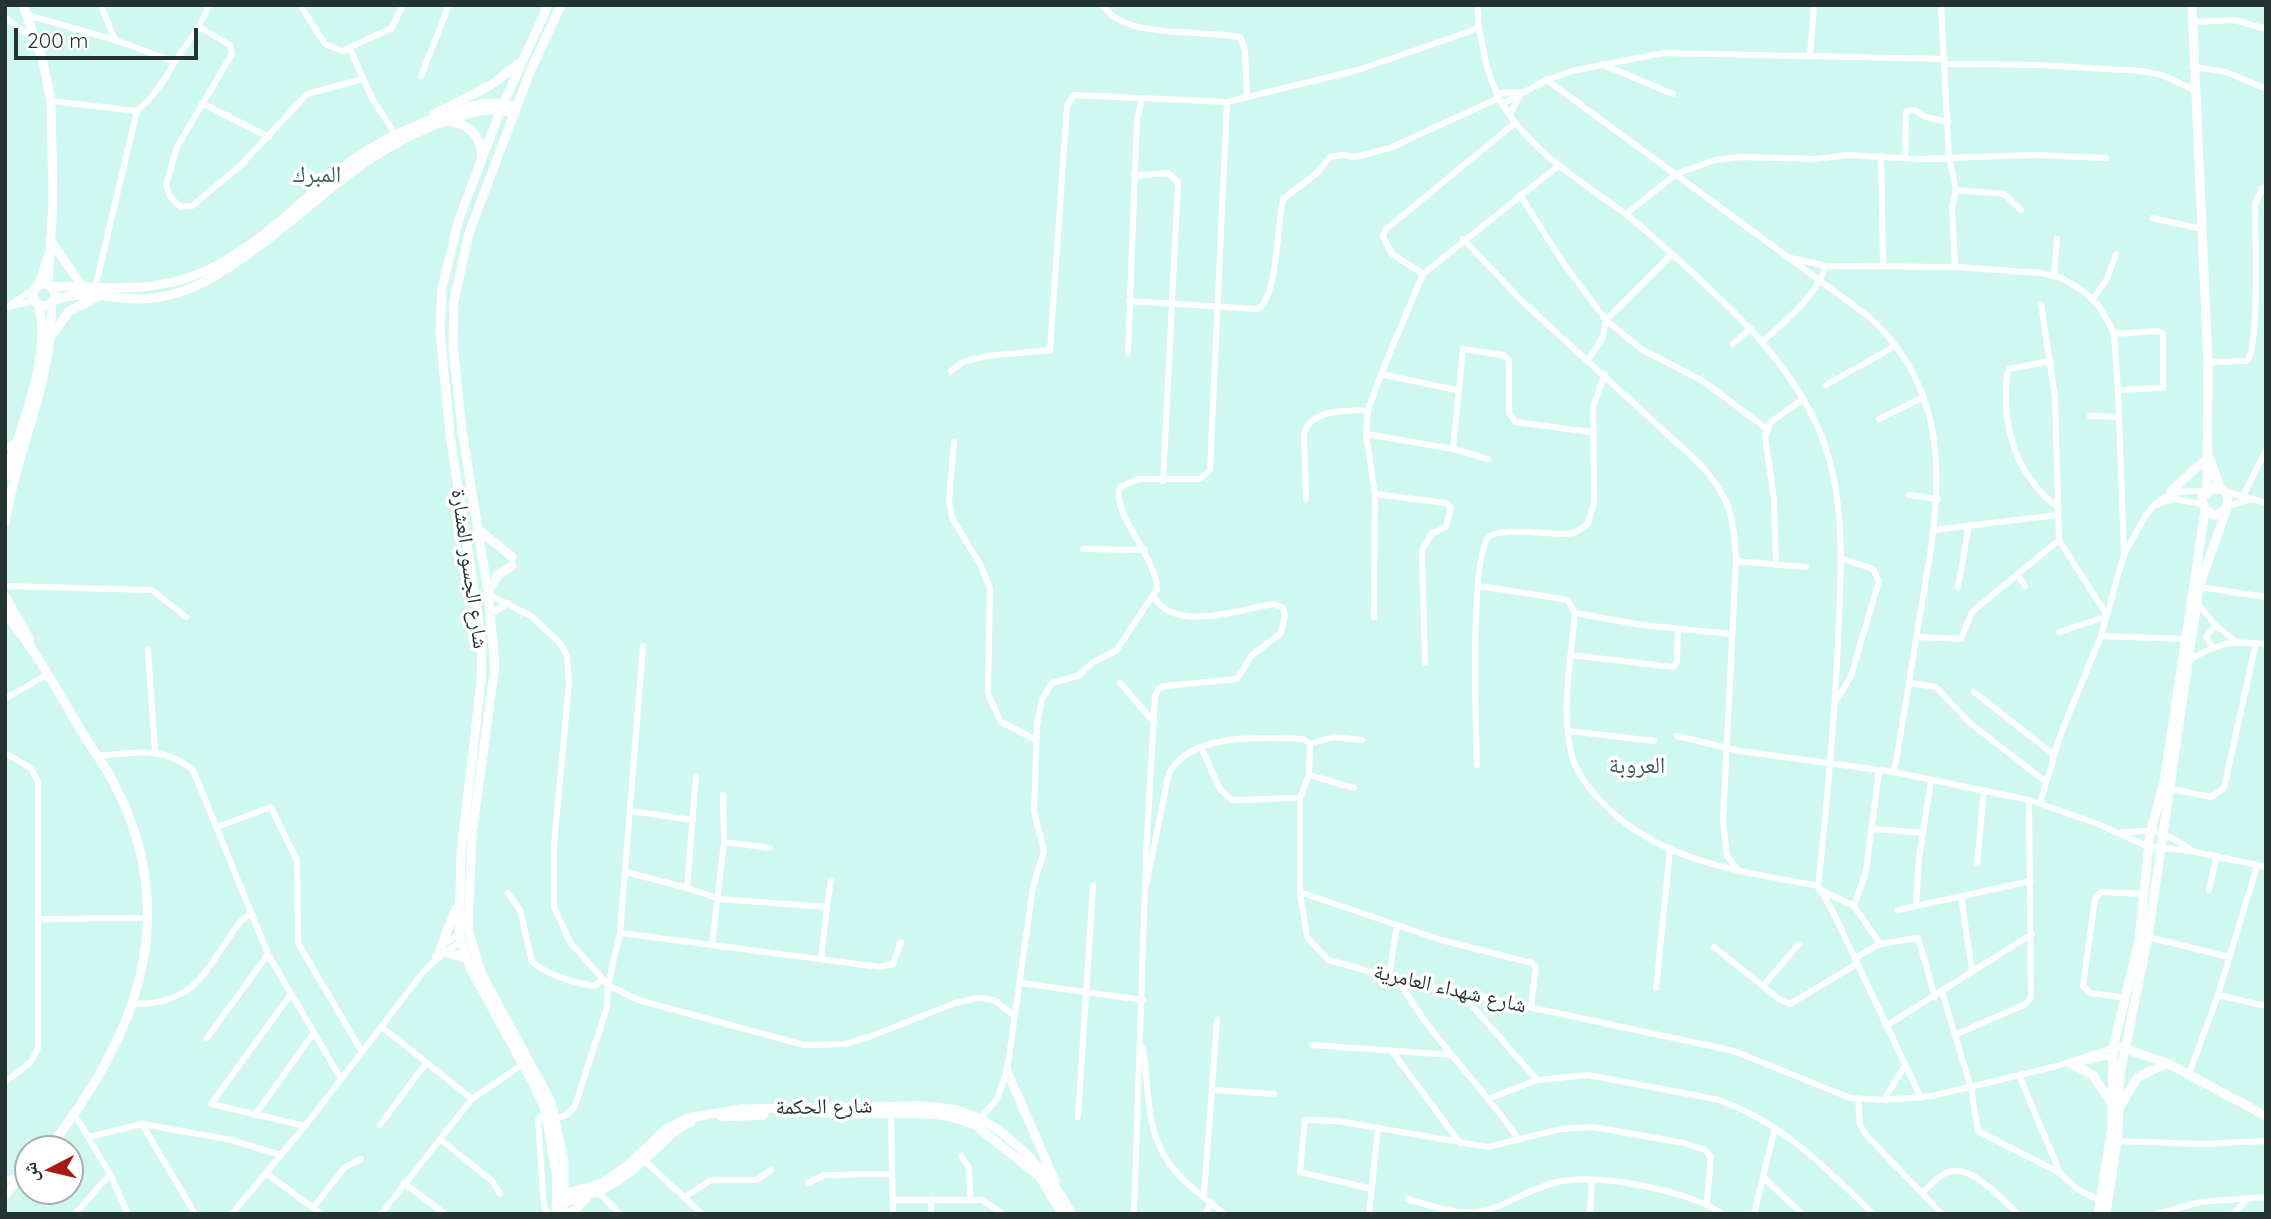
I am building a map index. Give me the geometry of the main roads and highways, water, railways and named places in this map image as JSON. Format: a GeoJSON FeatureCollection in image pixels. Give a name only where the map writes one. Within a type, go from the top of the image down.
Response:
{"type":"FeatureCollection","features":[{"type":"Feature","properties":{"kind":"district","name":"المبرك"},"geometry":{"type":"Point","coordinates":[317,175]}},
{"type":"Feature","properties":{"kind":"district","name":"العروبة"},"geometry":{"type":"Point","coordinates":[1637,766]}}]}
